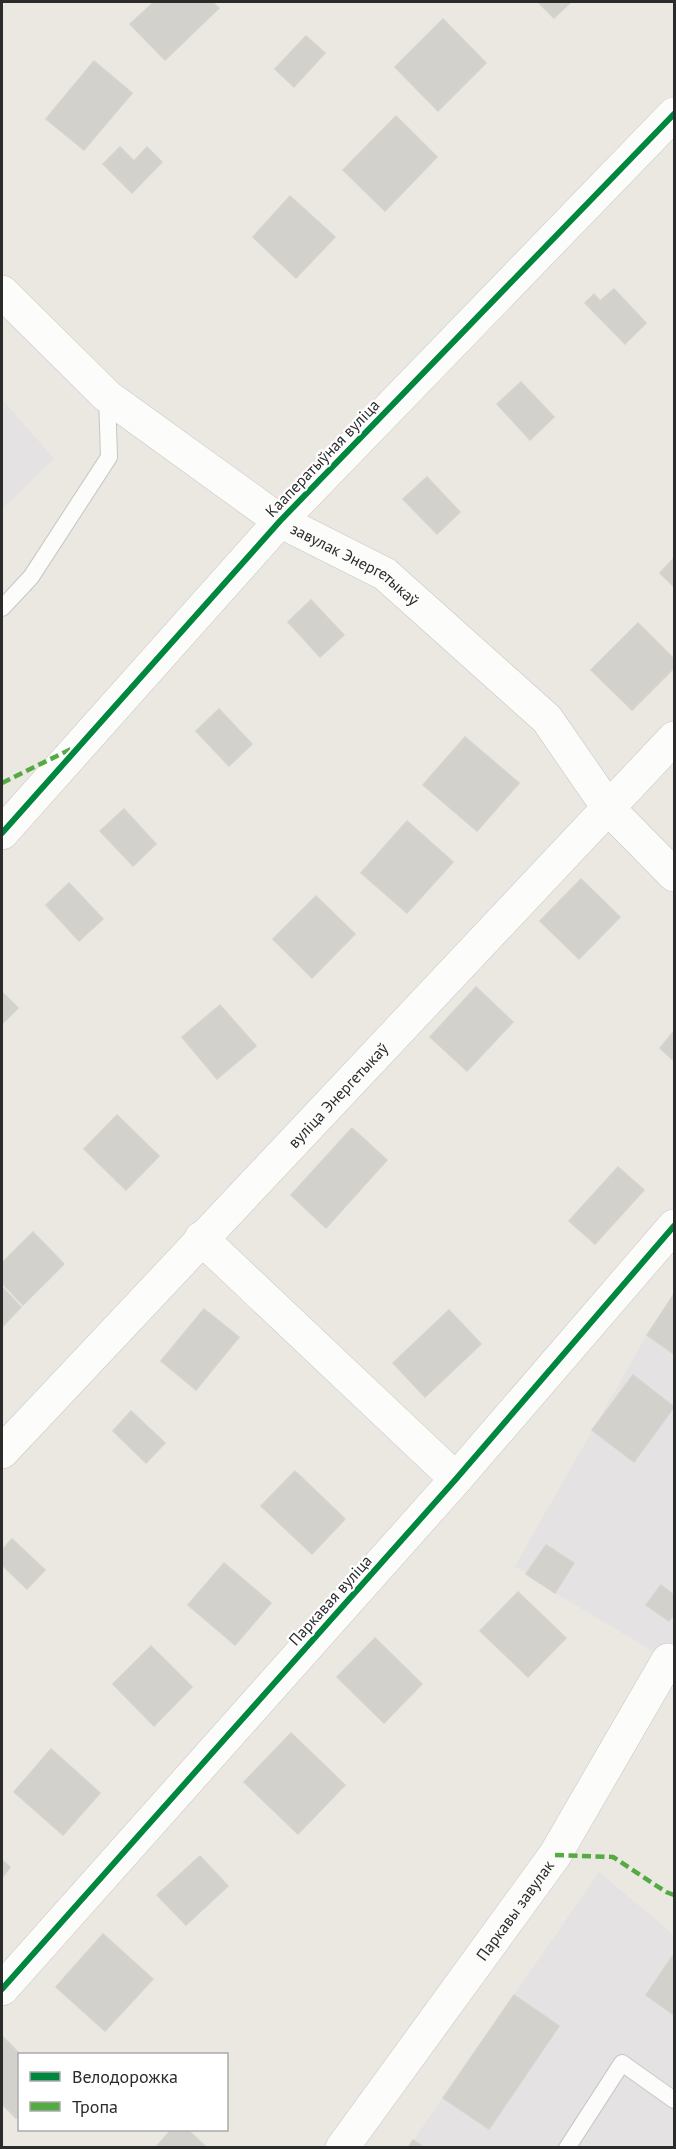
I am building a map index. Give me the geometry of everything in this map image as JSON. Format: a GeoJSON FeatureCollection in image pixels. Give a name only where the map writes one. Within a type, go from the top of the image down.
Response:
{"type":"FeatureCollection","features":[{"type":"Feature","properties":{"kind":"street","name":"Кааператыўная вуліца"},"geometry":{"type":"LineString","coordinates":[[2,833],[280,521],[675,114]]}},
{"type":"Feature","properties":{"kind":"street","name":"завулак Энергетыкаў"},"geometry":{"type":"LineString","coordinates":[[2,292],[107,396],[280,521],[385,574],[547,719],[609,809],[675,875]]}},
{"type":"Feature","properties":{"kind":"street","name":"вуліца Энергетыкаў"},"geometry":{"type":"LineString","coordinates":[[2,1452],[201,1238],[675,738]]}},
{"type":"Feature","properties":{"kind":"street","name":"Паркавая вуліца"},"geometry":{"type":"LineString","coordinates":[[2,1989],[456,1479],[675,1226]]}},
{"type":"Feature","properties":{"kind":"street"},"geometry":{"type":"LineString","coordinates":[[201,1238],[456,1479]]}},
{"type":"Feature","properties":{"kind":"street","name":"Паркавы завулак"},"geometry":{"type":"LineString","coordinates":[[342,2148],[555,1854],[671,1656]]}},
{"type":"Feature","properties":{"kind":"lane"},"geometry":{"type":"LineString","coordinates":[[2,608],[31,577],[109,457],[107,396]]}},
{"type":"Feature","properties":{"kind":"lane"},"geometry":{"type":"LineString","coordinates":[[567,2148],[622,2063],[675,2100]]}},
{"type":"Feature","properties":{"kind":"shaded area"},"geometry":{"type":"Polygon","coordinates":[[[2,399],[54,459],[2,509],[2,399]]]}},
{"type":"Feature","properties":{"kind":"shaded area"},"geometry":{"type":"Polygon","coordinates":[[[674,1294],[674,1664],[555,1593],[515,1566],[647,1335],[674,1294]]]}},
{"type":"Feature","properties":{"kind":"shaded area"},"geometry":{"type":"Polygon","coordinates":[[[599,1872],[674,1935],[674,2147],[408,2148],[599,1872]]]}},
{"type":"Feature","properties":{"kind":"building"},"geometry":{"type":"Polygon","coordinates":[[[154,2],[212,2],[219,8],[165,60],[130,24],[154,2]]]}},
{"type":"Feature","properties":{"kind":"building"},"geometry":{"type":"Polygon","coordinates":[[[538,2],[571,2],[554,18],[538,2]]]}},
{"type":"Feature","properties":{"kind":"building"},"geometry":{"type":"Polygon","coordinates":[[[443,19],[486,63],[438,111],[395,67],[443,19]]]}},
{"type":"Feature","properties":{"kind":"building"},"geometry":{"type":"Polygon","coordinates":[[[306,36],[325,53],[294,87],[275,69],[306,36]]]}},
{"type":"Feature","properties":{"kind":"building"},"geometry":{"type":"Polygon","coordinates":[[[94,61],[132,93],[84,150],[46,119],[94,61]]]}},
{"type":"Feature","properties":{"kind":"building"},"geometry":{"type":"Polygon","coordinates":[[[396,116],[437,157],[385,211],[343,170],[396,116]]]}},
{"type":"Feature","properties":{"kind":"building"},"geometry":{"type":"Polygon","coordinates":[[[120,147],[134,161],[147,147],[162,162],[132,193],[103,164],[120,147]]]}},
{"type":"Feature","properties":{"kind":"building"},"geometry":{"type":"Polygon","coordinates":[[[290,196],[335,237],[296,278],[253,237],[290,196]]]}},
{"type":"Feature","properties":{"kind":"building"},"geometry":{"type":"Polygon","coordinates":[[[614,289],[646,323],[625,344],[585,303],[594,294],[600,301],[614,289]]]}},
{"type":"Feature","properties":{"kind":"building"},"geometry":{"type":"Polygon","coordinates":[[[521,382],[554,417],[530,440],[497,404],[521,382]]]}},
{"type":"Feature","properties":{"kind":"building"},"geometry":{"type":"Polygon","coordinates":[[[427,477],[460,512],[437,534],[403,499],[427,477]]]}},
{"type":"Feature","properties":{"kind":"building"},"geometry":{"type":"Polygon","coordinates":[[[674,558],[674,587],[660,573],[674,558]]]}},
{"type":"Feature","properties":{"kind":"building"},"geometry":{"type":"Polygon","coordinates":[[[311,600],[344,635],[320,657],[288,622],[311,600]]]}},
{"type":"Feature","properties":{"kind":"building"},"geometry":{"type":"Polygon","coordinates":[[[638,623],[674,659],[674,668],[632,710],[591,670],[638,623]]]}},
{"type":"Feature","properties":{"kind":"building"},"geometry":{"type":"Polygon","coordinates":[[[219,709],[252,744],[229,766],[196,731],[219,709]]]}},
{"type":"Feature","properties":{"kind":"building"},"geometry":{"type":"Polygon","coordinates":[[[465,737],[519,783],[477,831],[423,785],[465,737]]]}},
{"type":"Feature","properties":{"kind":"building"},"geometry":{"type":"Polygon","coordinates":[[[124,809],[156,844],[133,866],[100,831],[124,809]]]}},
{"type":"Feature","properties":{"kind":"building"},"geometry":{"type":"Polygon","coordinates":[[[407,821],[453,862],[407,913],[361,873],[407,821]]]}},
{"type":"Feature","properties":{"kind":"building"},"geometry":{"type":"Polygon","coordinates":[[[581,879],[620,917],[579,959],[540,921],[581,879]]]}},
{"type":"Feature","properties":{"kind":"building"},"geometry":{"type":"Polygon","coordinates":[[[69,883],[103,919],[79,941],[46,905],[69,883]]]}},
{"type":"Feature","properties":{"kind":"building"},"geometry":{"type":"Polygon","coordinates":[[[316,896],[355,934],[312,978],[273,939],[316,896]]]}},
{"type":"Feature","properties":{"kind":"building"},"geometry":{"type":"Polygon","coordinates":[[[476,987],[513,1022],[467,1071],[430,1037],[476,987]]]}},
{"type":"Feature","properties":{"kind":"building"},"geometry":{"type":"Polygon","coordinates":[[[2,992],[18,1008],[2,1024],[2,992]]]}},
{"type":"Feature","properties":{"kind":"building"},"geometry":{"type":"Polygon","coordinates":[[[220,1005],[256,1046],[217,1079],[182,1037],[220,1005]]]}},
{"type":"Feature","properties":{"kind":"building"},"geometry":{"type":"Polygon","coordinates":[[[674,1031],[674,1061],[660,1048],[674,1031]]]}},
{"type":"Feature","properties":{"kind":"building"},"geometry":{"type":"Polygon","coordinates":[[[117,1115],[159,1156],[126,1190],[84,1149],[117,1115]]]}},
{"type":"Feature","properties":{"kind":"building"},"geometry":{"type":"Polygon","coordinates":[[[352,1128],[387,1160],[326,1228],[291,1195],[352,1128]]]}},
{"type":"Feature","properties":{"kind":"building"},"geometry":{"type":"Polygon","coordinates":[[[618,1167],[644,1190],[595,1244],[569,1221],[618,1167]]]}},
{"type":"Feature","properties":{"kind":"building"},"geometry":{"type":"Polygon","coordinates":[[[33,1232],[64,1264],[23,1305],[2,1283],[2,1263],[33,1232]]]}},
{"type":"Feature","properties":{"kind":"building"},"geometry":{"type":"Polygon","coordinates":[[[2,1287],[21,1307],[2,1327],[2,1287]]]}},
{"type":"Feature","properties":{"kind":"building"},"geometry":{"type":"Polygon","coordinates":[[[674,1294],[674,1354],[647,1335],[674,1294]]]}},
{"type":"Feature","properties":{"kind":"building"},"geometry":{"type":"Polygon","coordinates":[[[204,1309],[239,1337],[196,1390],[161,1361],[204,1309]]]}},
{"type":"Feature","properties":{"kind":"building"},"geometry":{"type":"Polygon","coordinates":[[[449,1310],[481,1344],[425,1397],[393,1363],[449,1310]]]}},
{"type":"Feature","properties":{"kind":"building"},"geometry":{"type":"Polygon","coordinates":[[[633,1375],[674,1407],[634,1462],[592,1430],[633,1375]]]}},
{"type":"Feature","properties":{"kind":"building"},"geometry":{"type":"Polygon","coordinates":[[[131,1411],[165,1443],[146,1463],[113,1431],[131,1411]]]}},
{"type":"Feature","properties":{"kind":"building"},"geometry":{"type":"Polygon","coordinates":[[[295,1471],[345,1519],[312,1554],[261,1506],[295,1471]]]}},
{"type":"Feature","properties":{"kind":"building"},"geometry":{"type":"Polygon","coordinates":[[[12,1539],[45,1570],[27,1589],[2,1565],[2,1550],[12,1539]]]}},
{"type":"Feature","properties":{"kind":"building"},"geometry":{"type":"Polygon","coordinates":[[[546,1545],[574,1563],[555,1593],[526,1574],[546,1545]]]}},
{"type":"Feature","properties":{"kind":"building"},"geometry":{"type":"Polygon","coordinates":[[[224,1563],[271,1603],[235,1645],[188,1605],[224,1563]]]}},
{"type":"Feature","properties":{"kind":"building"},"geometry":{"type":"Polygon","coordinates":[[[661,1585],[674,1595],[674,1614],[669,1621],[646,1605],[661,1585]]]}},
{"type":"Feature","properties":{"kind":"building"},"geometry":{"type":"Polygon","coordinates":[[[518,1592],[566,1638],[528,1677],[480,1631],[518,1592]]]}},
{"type":"Feature","properties":{"kind":"building"},"geometry":{"type":"Polygon","coordinates":[[[375,1638],[422,1684],[384,1723],[337,1677],[375,1638]]]}},
{"type":"Feature","properties":{"kind":"building"},"geometry":{"type":"Polygon","coordinates":[[[151,1646],[192,1687],[154,1726],[113,1684],[151,1646]]]}},
{"type":"Feature","properties":{"kind":"building"},"geometry":{"type":"Polygon","coordinates":[[[291,1733],[345,1785],[298,1834],[244,1782],[291,1733]]]}},
{"type":"Feature","properties":{"kind":"building"},"geometry":{"type":"Polygon","coordinates":[[[51,1749],[100,1793],[63,1835],[14,1792],[51,1749]]]}},
{"type":"Feature","properties":{"kind":"building"},"geometry":{"type":"Polygon","coordinates":[[[200,1856],[228,1886],[186,1925],[157,1895],[200,1856]]]}},
{"type":"Feature","properties":{"kind":"building"},"geometry":{"type":"Polygon","coordinates":[[[2,1860],[10,1867],[2,1878],[2,1860]]]}},
{"type":"Feature","properties":{"kind":"building"},"geometry":{"type":"Polygon","coordinates":[[[103,1934],[153,1979],[105,2031],[56,1987],[103,1934]]]}},
{"type":"Feature","properties":{"kind":"building"},"geometry":{"type":"Polygon","coordinates":[[[674,1954],[674,2015],[646,1995],[674,1954]]]}},
{"type":"Feature","properties":{"kind":"building"},"geometry":{"type":"Polygon","coordinates":[[[514,1995],[559,2026],[489,2129],[443,2098],[514,1995]]]}},
{"type":"Feature","properties":{"kind":"building"},"geometry":{"type":"Polygon","coordinates":[[[2,2036],[19,2053],[18,2116],[16,2118],[2,2104],[2,2036]]]}},
{"type":"Feature","properties":{"kind":"building"},"geometry":{"type":"Polygon","coordinates":[[[170,2131],[189,2131],[207,2148],[155,2148],[170,2131]]]}},
{"type":"Feature","properties":{"kind":"building"},"geometry":{"type":"Polygon","coordinates":[[[413,2140],[425,2148],[408,2148],[413,2140]]]}},
{"type":"Feature","properties":{"kind":"marked path"},"geometry":{"type":"LineString","coordinates":[[2,783],[73,748]]}},
{"type":"Feature","properties":{"kind":"marked path"},"geometry":{"type":"LineString","coordinates":[[555,1855],[613,1857],[674,1895]]}},
{"type":"Feature","properties":{"kind":"cycle path"},"geometry":{"type":"LineString","coordinates":[[2,833],[280,521],[674,114]]}},
{"type":"Feature","properties":{"kind":"cycle path"},"geometry":{"type":"LineString","coordinates":[[2,1989],[456,1479],[674,1226]]}}]}
